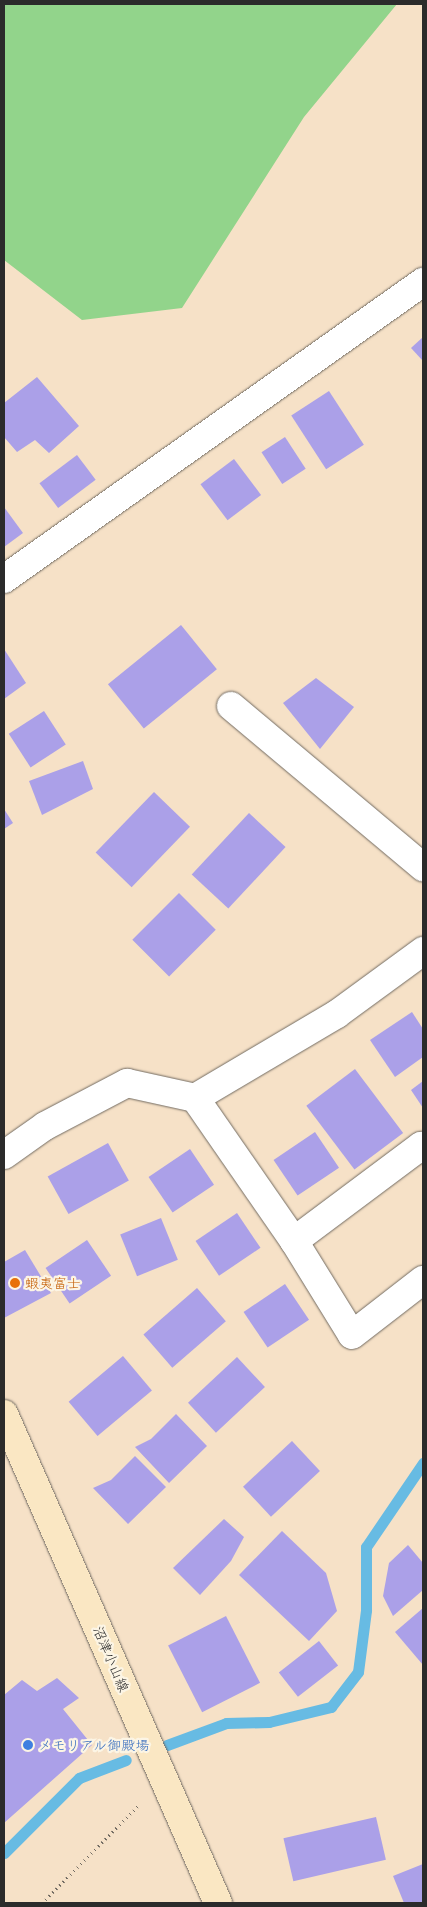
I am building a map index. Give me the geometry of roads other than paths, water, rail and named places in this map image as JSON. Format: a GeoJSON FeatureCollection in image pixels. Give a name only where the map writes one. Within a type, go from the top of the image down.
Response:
{"type":"FeatureCollection","features":[{"type":"Feature","properties":{"kind":"main road","name":"沼津小山線"},"geometry":{"type":"LineString","coordinates":[[4,1414],[218,1903]]}},
{"type":"Feature","properties":{"kind":"street"},"geometry":{"type":"LineString","coordinates":[[4,579],[423,282]]}},
{"type":"Feature","properties":{"kind":"street"},"geometry":{"type":"LineString","coordinates":[[231,706],[423,867]]}},
{"type":"Feature","properties":{"kind":"street"},"geometry":{"type":"LineString","coordinates":[[195,1098],[337,1014],[423,951]]}},
{"type":"Feature","properties":{"kind":"street"},"geometry":{"type":"LineString","coordinates":[[4,1155],[45,1126],[127,1083],[195,1098],[294,1241],[352,1335],[423,1280]]}},
{"type":"Feature","properties":{"kind":"street"},"geometry":{"type":"LineString","coordinates":[[294,1241],[421,1146],[423,1149]]}},
{"type":"Feature","properties":{"kind":"waterway"},"geometry":{"type":"LineString","coordinates":[[167,1745],[226,1723],[269,1722],[331,1707],[358,1672],[366,1610],[366,1547],[423,1463]]}},
{"type":"Feature","properties":{"kind":"waterway"},"geometry":{"type":"LineString","coordinates":[[4,1853],[79,1778],[126,1760]]}},
{"type":"Feature","properties":{"kind":"place","name":"蝦夷富士"},"geometry":{"type":"Point","coordinates":[15,1283]}},
{"type":"Feature","properties":{"kind":"place","name":"メモリアル御殿場"},"geometry":{"type":"Point","coordinates":[28,1745]}}]}
